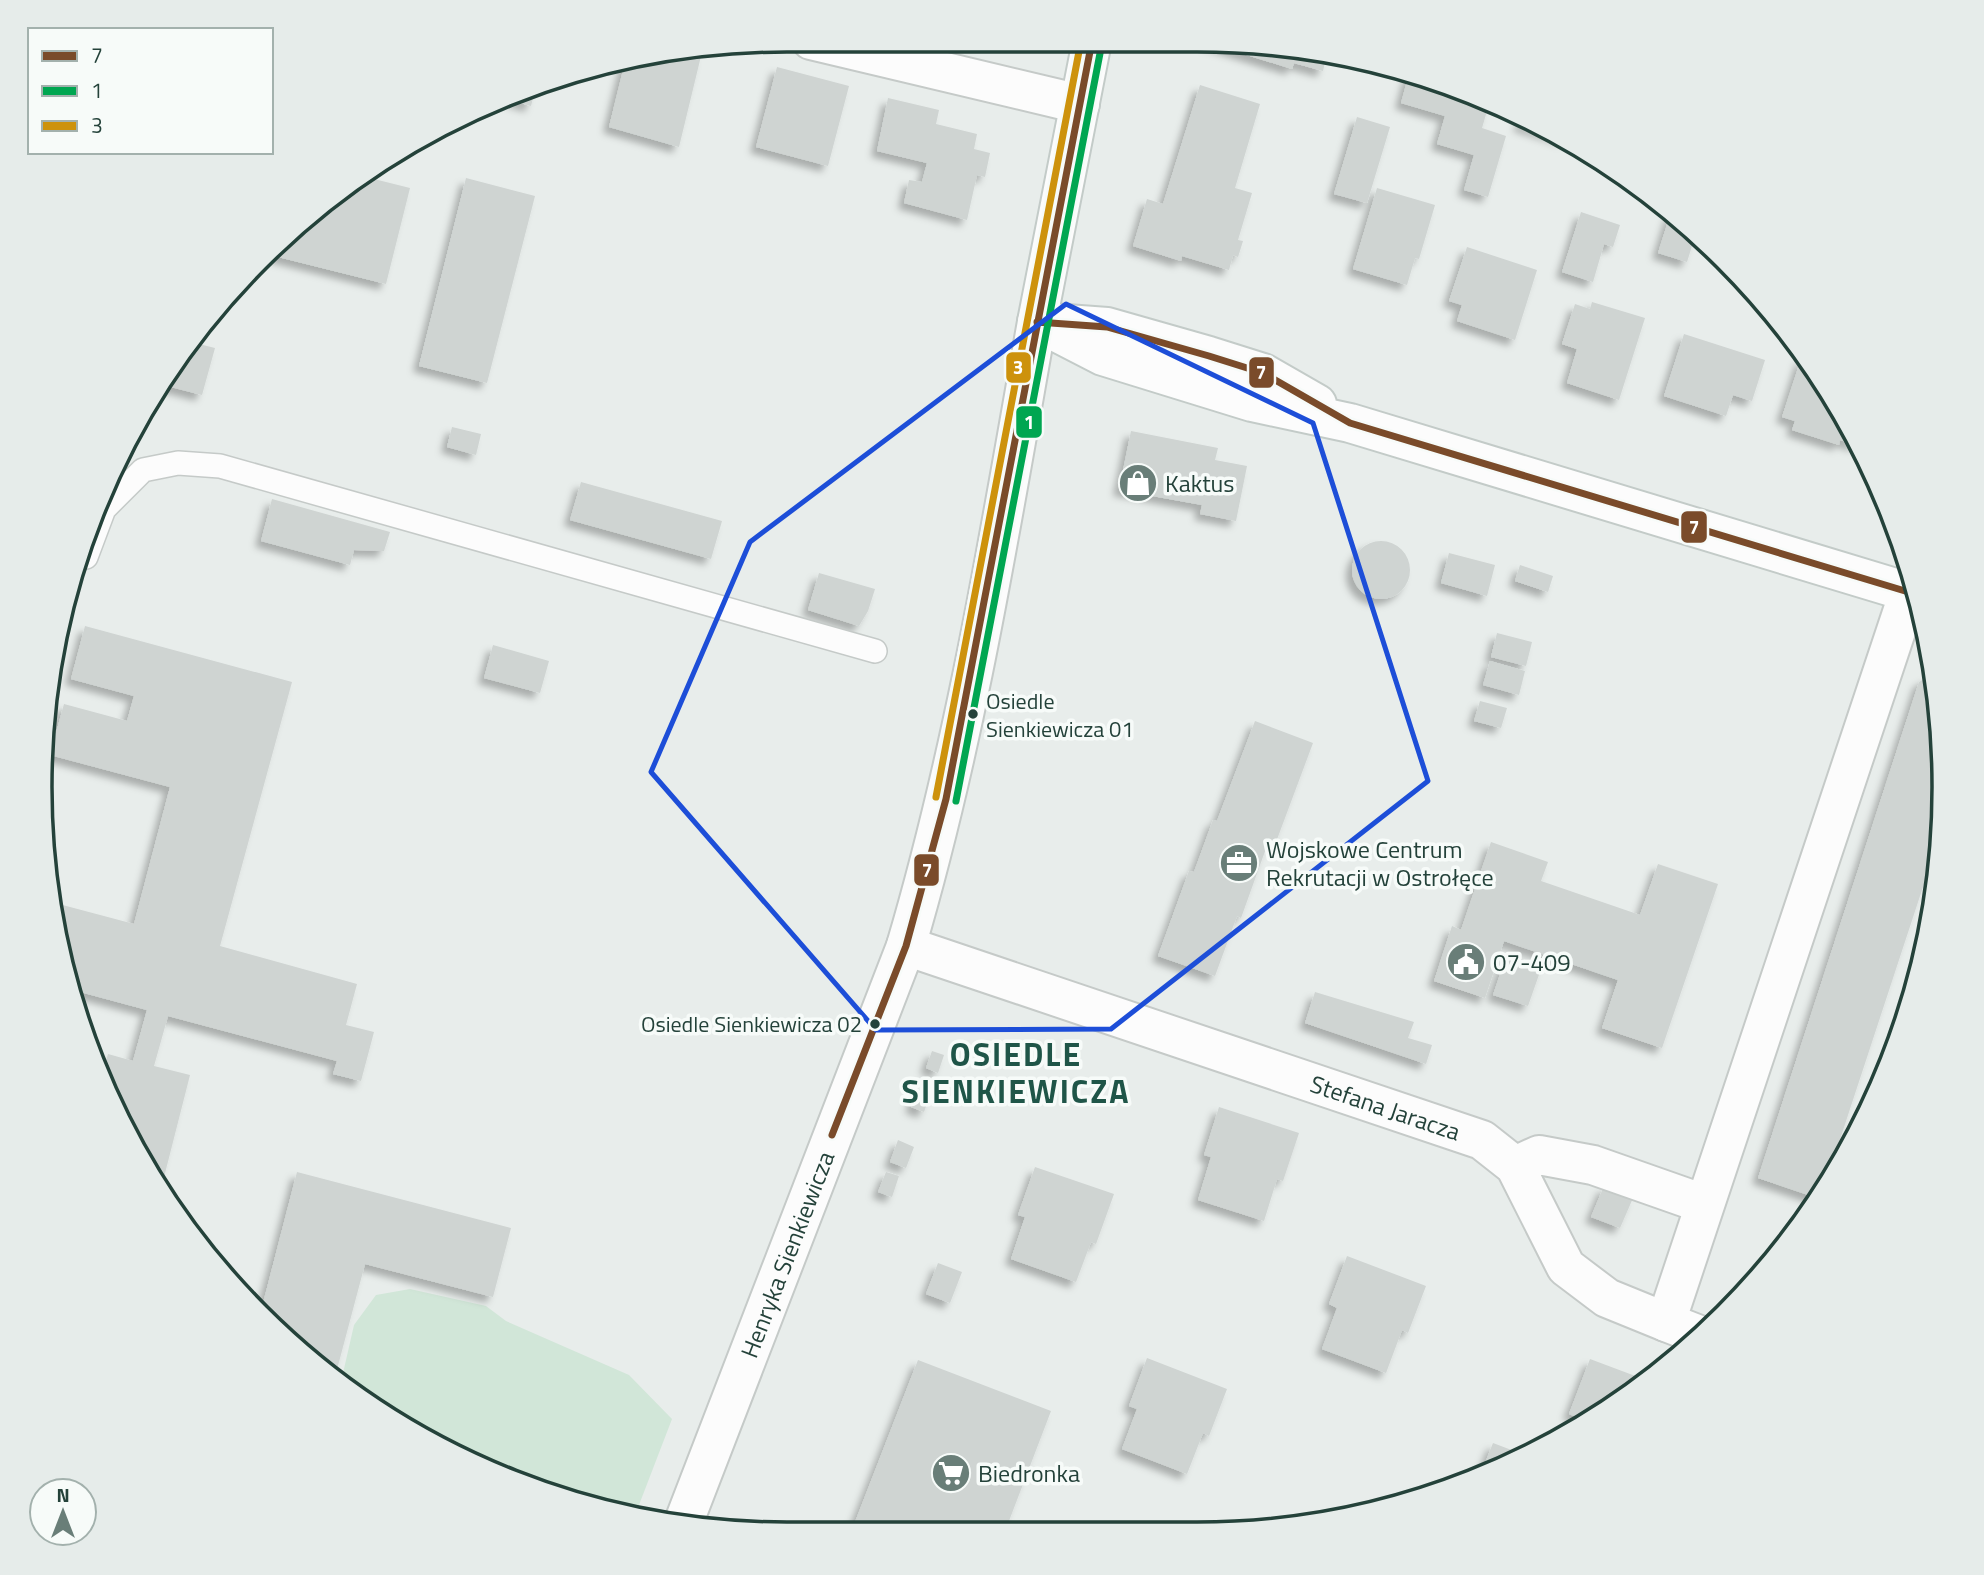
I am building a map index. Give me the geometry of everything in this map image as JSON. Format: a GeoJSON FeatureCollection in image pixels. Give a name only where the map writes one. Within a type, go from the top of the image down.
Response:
{"type":"FeatureCollection","features":[{"type":"Feature","properties":{"kind":"street"},"geometry":{"type":"LineString","coordinates":[[868,52],[1080,104]]}},
{"type":"Feature","properties":{"kind":"street","name":"Henryka Sienkiewicza"},"geometry":{"type":"LineString","coordinates":[[686,1515],[906,947],[928,872],[948,785],[1090,52]]}},
{"type":"Feature","properties":{"kind":"street"},"geometry":{"type":"LineString","coordinates":[[1037,322],[1103,356],[1252,402],[1350,423],[1904,592]]}},
{"type":"Feature","properties":{"kind":"street"},"geometry":{"type":"LineString","coordinates":[[1666,1322],[1908,606]]}},
{"type":"Feature","properties":{"kind":"street","name":"Stefana Jaracza"},"geometry":{"type":"LineString","coordinates":[[906,947],[1482,1140],[1515,1166]]}},
{"type":"Feature","properties":{"kind":"street"},"geometry":{"type":"LineString","coordinates":[[1690,1331],[1607,1298],[1566,1267],[1515,1166],[1539,1155],[1593,1165],[1704,1203]]}},
{"type":"Feature","properties":{"kind":"lane"},"geometry":{"type":"LineString","coordinates":[[109,504],[144,470],[177,463],[220,466],[876,651]]}},
{"type":"Feature","properties":{"kind":"highlighted area"},"geometry":{"type":"Polygon","coordinates":[[[1066,304],[1313,423],[1428,781],[1111,1029],[876,1030],[651,772],[750,542],[1066,304]]]}},
{"type":"Feature","properties":{"kind":"green space"},"geometry":{"type":"Polygon","coordinates":[[[410,1289],[486,1306],[506,1321],[629,1375],[672,1419],[638,1507],[597,1497],[506,1467],[420,1424],[343,1373],[354,1325],[376,1295],[410,1289]]]}},
{"type":"Feature","properties":{"kind":"building"},"geometry":{"type":"Polygon","coordinates":[[[1243,54],[1325,64],[1323,71],[1294,63],[1292,69],[1243,54]]]}},
{"type":"Feature","properties":{"kind":"building"},"geometry":{"type":"Polygon","coordinates":[[[700,58],[679,147],[609,127],[623,72],[700,58]]]}},
{"type":"Feature","properties":{"kind":"building"},"geometry":{"type":"Polygon","coordinates":[[[777,67],[849,86],[828,166],[756,147],[777,67]]]}},
{"type":"Feature","properties":{"kind":"building"},"geometry":{"type":"Polygon","coordinates":[[[1406,84],[1487,112],[1482,128],[1506,136],[1488,197],[1464,190],[1474,155],[1437,144],[1445,116],[1401,103],[1406,84]]]}},
{"type":"Feature","properties":{"kind":"building"},"geometry":{"type":"Polygon","coordinates":[[[1200,85],[1260,104],[1235,188],[1252,193],[1238,240],[1243,241],[1238,257],[1233,255],[1229,270],[1182,256],[1181,261],[1133,246],[1147,199],[1163,204],[1200,85]]]}},
{"type":"Feature","properties":{"kind":"building"},"geometry":{"type":"Polygon","coordinates":[[[533,98],[531,106],[520,103],[533,98]]]}},
{"type":"Feature","properties":{"kind":"building"},"geometry":{"type":"Polygon","coordinates":[[[888,98],[939,110],[936,124],[977,134],[974,149],[990,153],[985,177],[977,175],[967,220],[904,203],[909,180],[922,182],[927,163],[877,151],[888,98]]]}},
{"type":"Feature","properties":{"kind":"building"},"geometry":{"type":"Polygon","coordinates":[[[1357,117],[1390,127],[1367,203],[1334,194],[1357,117]]]}},
{"type":"Feature","properties":{"kind":"building"},"geometry":{"type":"Polygon","coordinates":[[[466,178],[535,196],[487,383],[419,366],[466,178]]]}},
{"type":"Feature","properties":{"kind":"building"},"geometry":{"type":"Polygon","coordinates":[[[375,179],[410,188],[386,284],[279,257],[340,204],[375,179]]]}},
{"type":"Feature","properties":{"kind":"building"},"geometry":{"type":"Polygon","coordinates":[[[1377,188],[1435,205],[1419,259],[1415,258],[1407,285],[1353,269],[1377,188]]]}},
{"type":"Feature","properties":{"kind":"building"},"geometry":{"type":"Polygon","coordinates":[[[1581,212],[1620,225],[1613,247],[1604,244],[1593,282],[1562,272],[1581,212]]]}},
{"type":"Feature","properties":{"kind":"building"},"geometry":{"type":"Polygon","coordinates":[[[1667,224],[1692,245],[1687,262],[1658,253],[1667,224]]]}},
{"type":"Feature","properties":{"kind":"building"},"geometry":{"type":"Polygon","coordinates":[[[1467,247],[1537,270],[1515,340],[1457,321],[1462,305],[1449,301],[1467,247]]]}},
{"type":"Feature","properties":{"kind":"building"},"geometry":{"type":"Polygon","coordinates":[[[1592,302],[1645,318],[1619,400],[1567,383],[1577,349],[1562,344],[1575,304],[1590,309],[1592,302]]]}},
{"type":"Feature","properties":{"kind":"building"},"geometry":{"type":"Polygon","coordinates":[[[1684,334],[1765,360],[1752,401],[1733,395],[1726,416],[1664,396],[1684,334]]]}},
{"type":"Feature","properties":{"kind":"building"},"geometry":{"type":"Polygon","coordinates":[[[201,344],[215,348],[202,395],[171,387],[201,344]]]}},
{"type":"Feature","properties":{"kind":"building"},"geometry":{"type":"Polygon","coordinates":[[[1799,366],[1845,442],[1840,440],[1839,445],[1792,430],[1795,421],[1782,417],[1799,366]]]}},
{"type":"Feature","properties":{"kind":"building"},"geometry":{"type":"Polygon","coordinates":[[[452,427],[481,434],[476,455],[447,447],[452,427]]]}},
{"type":"Feature","properties":{"kind":"building"},"geometry":{"type":"Polygon","coordinates":[[[1131,431],[1218,448],[1215,460],[1247,466],[1236,521],[1200,514],[1202,505],[1119,490],[1131,431]]]}},
{"type":"Feature","properties":{"kind":"building"},"geometry":{"type":"Polygon","coordinates":[[[581,482],[722,521],[711,559],[570,520],[581,482]]]}},
{"type":"Feature","properties":{"kind":"building"},"geometry":{"type":"Polygon","coordinates":[[[272,499],[390,532],[384,551],[354,550],[350,565],[261,541],[272,499]]]}},
{"type":"Feature","properties":{"kind":"building"},"geometry":{"type":"Polygon","coordinates":[[[1381,541],[1397,546],[1405,554],[1410,570],[1405,586],[1397,594],[1381,599],[1365,594],[1357,586],[1352,570],[1357,554],[1365,546],[1381,541]]]}},
{"type":"Feature","properties":{"kind":"building"},"geometry":{"type":"Polygon","coordinates":[[[1449,553],[1495,565],[1487,596],[1441,583],[1449,553]]]}},
{"type":"Feature","properties":{"kind":"building"},"geometry":{"type":"Polygon","coordinates":[[[1520,565],[1553,576],[1548,592],[1515,581],[1520,565]]]}},
{"type":"Feature","properties":{"kind":"building"},"geometry":{"type":"Polygon","coordinates":[[[819,573],[875,589],[868,611],[859,626],[808,610],[819,573]]]}},
{"type":"Feature","properties":{"kind":"building"},"geometry":{"type":"Polygon","coordinates":[[[85,626],[292,682],[220,946],[357,984],[346,1025],[374,1032],[361,1081],[333,1074],[337,1061],[168,1016],[154,1066],[190,1075],[164,1177],[128,1113],[106,1062],[108,1054],[133,1061],[147,1010],[82,993],[63,905],[134,924],[170,787],[53,756],[54,741],[64,704],[127,721],[134,696],[71,679],[85,626]]]}},
{"type":"Feature","properties":{"kind":"building"},"geometry":{"type":"Polygon","coordinates":[[[1497,633],[1532,642],[1526,666],[1491,657],[1497,633]]]}},
{"type":"Feature","properties":{"kind":"building"},"geometry":{"type":"Polygon","coordinates":[[[493,645],[549,661],[540,693],[484,678],[493,645]]]}},
{"type":"Feature","properties":{"kind":"building"},"geometry":{"type":"Polygon","coordinates":[[[1490,661],[1525,671],[1519,695],[1483,685],[1490,661]]]}},
{"type":"Feature","properties":{"kind":"building"},"geometry":{"type":"Polygon","coordinates":[[[1923,680],[1925,692],[1932,788],[1925,880],[1838,1147],[1809,1195],[1758,1178],[1919,682],[1923,680]]]}},
{"type":"Feature","properties":{"kind":"building"},"geometry":{"type":"Polygon","coordinates":[[[1480,701],[1507,708],[1501,728],[1474,721],[1480,701]]]}},
{"type":"Feature","properties":{"kind":"building"},"geometry":{"type":"Polygon","coordinates":[[[1255,721],[1313,743],[1276,842],[1269,840],[1241,918],[1237,916],[1215,976],[1158,956],[1189,871],[1194,872],[1213,820],[1217,821],[1255,721]]]}},
{"type":"Feature","properties":{"kind":"building"},"geometry":{"type":"Polygon","coordinates":[[[1491,842],[1548,862],[1541,881],[1640,915],[1658,864],[1718,884],[1662,1048],[1602,1028],[1618,980],[1504,941],[1485,998],[1434,981],[1452,926],[1461,930],[1491,842]]]}},
{"type":"Feature","properties":{"kind":"building"},"geometry":{"type":"Polygon","coordinates":[[[1507,954],[1542,966],[1528,1006],[1493,995],[1507,954]]]}},
{"type":"Feature","properties":{"kind":"building"},"geometry":{"type":"Polygon","coordinates":[[[1315,992],[1414,1022],[1408,1038],[1432,1045],[1426,1064],[1305,1023],[1315,992]]]}},
{"type":"Feature","properties":{"kind":"building"},"geometry":{"type":"Polygon","coordinates":[[[932,1051],[944,1055],[938,1073],[926,1068],[932,1051]]]}},
{"type":"Feature","properties":{"kind":"building"},"geometry":{"type":"Polygon","coordinates":[[[917,1090],[930,1095],[924,1112],[911,1107],[917,1090]]]}},
{"type":"Feature","properties":{"kind":"building"},"geometry":{"type":"Polygon","coordinates":[[[1219,1107],[1299,1133],[1283,1181],[1277,1179],[1264,1221],[1198,1200],[1211,1157],[1204,1155],[1219,1107]]]}},
{"type":"Feature","properties":{"kind":"building"},"geometry":{"type":"Polygon","coordinates":[[[898,1140],[914,1147],[906,1168],[890,1162],[898,1140]]]}},
{"type":"Feature","properties":{"kind":"building"},"geometry":{"type":"Polygon","coordinates":[[[1035,1167],[1114,1194],[1096,1244],[1091,1242],[1076,1282],[1011,1259],[1025,1217],[1018,1215],[1035,1167]]]}},
{"type":"Feature","properties":{"kind":"building"},"geometry":{"type":"Polygon","coordinates":[[[297,1172],[511,1228],[493,1297],[365,1264],[337,1369],[263,1302],[297,1172]]]}},
{"type":"Feature","properties":{"kind":"building"},"geometry":{"type":"Polygon","coordinates":[[[886,1172],[899,1176],[892,1197],[878,1192],[886,1172]]]}},
{"type":"Feature","properties":{"kind":"building"},"geometry":{"type":"Polygon","coordinates":[[[1604,1186],[1633,1198],[1620,1228],[1591,1217],[1604,1186]]]}},
{"type":"Feature","properties":{"kind":"building"},"geometry":{"type":"Polygon","coordinates":[[[1347,1256],[1426,1286],[1408,1333],[1402,1330],[1386,1373],[1322,1349],[1337,1308],[1329,1304],[1347,1256]]]}},
{"type":"Feature","properties":{"kind":"building"},"geometry":{"type":"Polygon","coordinates":[[[938,1263],[962,1272],[950,1303],[926,1294],[938,1263]]]}},
{"type":"Feature","properties":{"kind":"building"},"geometry":{"type":"Polygon","coordinates":[[[1147,1358],[1227,1389],[1209,1436],[1203,1433],[1187,1474],[1122,1449],[1137,1409],[1129,1406],[1147,1358]]]}},
{"type":"Feature","properties":{"kind":"building"},"geometry":{"type":"Polygon","coordinates":[[[1590,1359],[1636,1376],[1576,1417],[1569,1414],[1590,1359]]]}},
{"type":"Feature","properties":{"kind":"building","name":"Biedronka"},"geometry":{"type":"Polygon","coordinates":[[[918,1360],[1051,1411],[1009,1522],[855,1522],[918,1360]]]}},
{"type":"Feature","properties":{"kind":"building"},"geometry":{"type":"Polygon","coordinates":[[[1493,1443],[1514,1451],[1485,1464],[1493,1443]]]}},
{"type":"Feature","properties":{"kind":"transit line","name":"3"},"geometry":{"type":"LineString","coordinates":[[936,797],[1079,52]]}},
{"type":"Feature","properties":{"kind":"transit line","name":"7"},"geometry":{"type":"LineString","coordinates":[[832,1135],[906,946],[946,799],[1090,52]]}},
{"type":"Feature","properties":{"kind":"transit line","name":"1"},"geometry":{"type":"LineString","coordinates":[[956,801],[1100,52]]}},
{"type":"Feature","properties":{"kind":"transit line","name":"7"},"geometry":{"type":"LineString","coordinates":[[1037,322],[1107,327],[1209,356],[1263,373],[1350,423],[1904,591]]}},
{"type":"Feature","properties":{"kind":"place","name":"Kaktus"},"geometry":{"type":"Point","coordinates":[1138,483]}},
{"type":"Feature","properties":{"kind":"place","name":"Osiedle Sienkiewicza 01"},"geometry":{"type":"Point","coordinates":[973,714]}},
{"type":"Feature","properties":{"kind":"place","name":"Wojskowe Centrum Rekrutacji w Ostrołęce"},"geometry":{"type":"Point","coordinates":[1239,863]}},
{"type":"Feature","properties":{"kind":"place","name":"07-409"},"geometry":{"type":"Point","coordinates":[1466,962]}},
{"type":"Feature","properties":{"kind":"place","name":"Osiedle Sienkiewicza 02"},"geometry":{"type":"Point","coordinates":[875,1024]}},
{"type":"Feature","properties":{"kind":"place","name":"Biedronka"},"geometry":{"type":"Point","coordinates":[951,1473]}},
{"type":"Feature","properties":{"kind":"district","name":"OSIEDLE SIENKIEWICZA"},"geometry":{"type":"Point","coordinates":[1016,1072]}}]}
